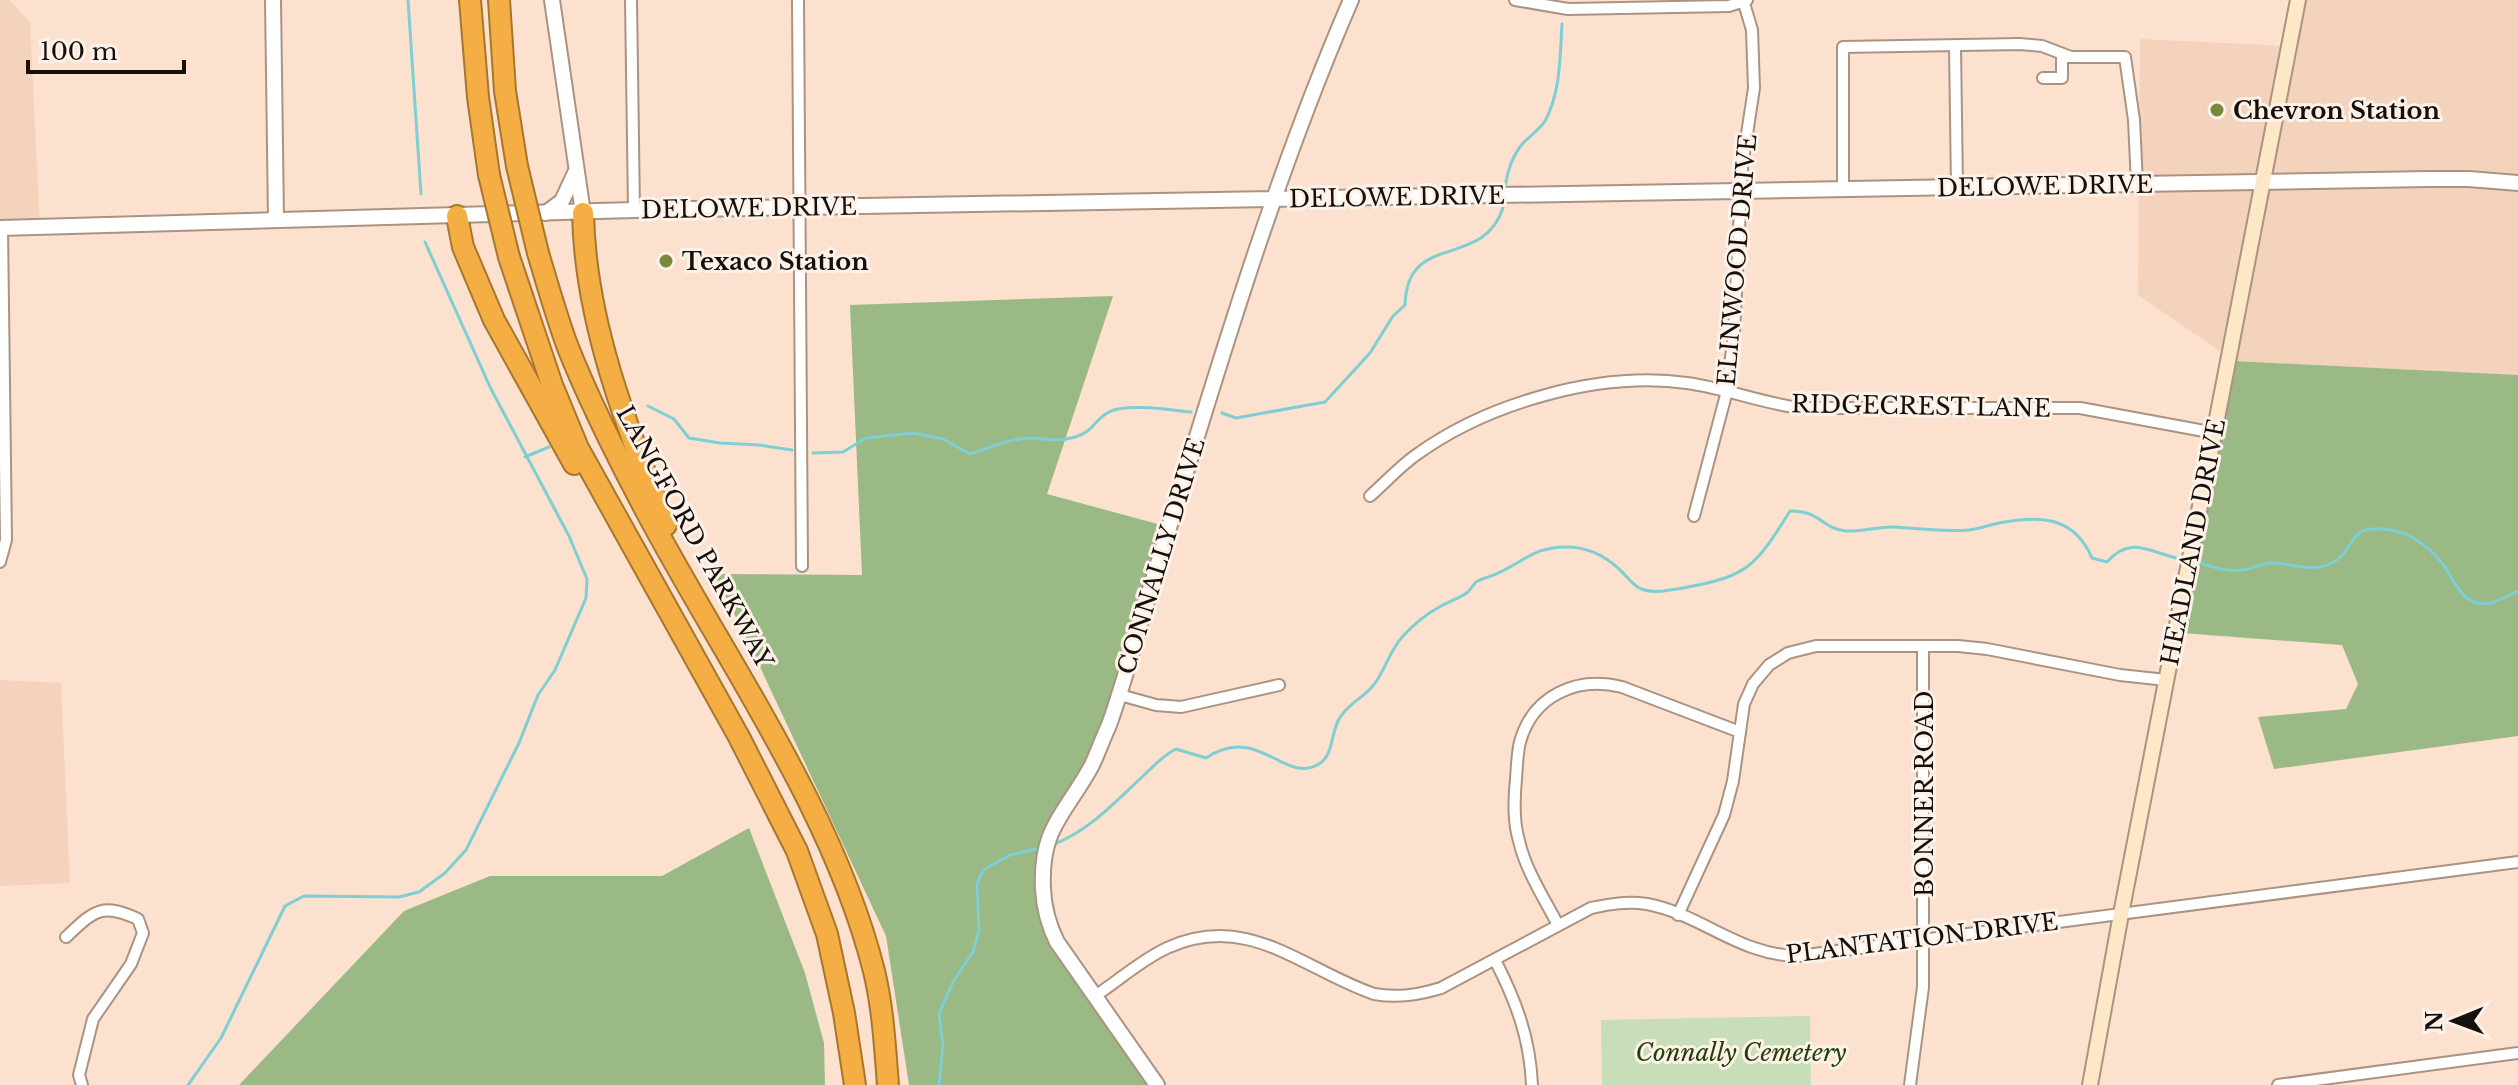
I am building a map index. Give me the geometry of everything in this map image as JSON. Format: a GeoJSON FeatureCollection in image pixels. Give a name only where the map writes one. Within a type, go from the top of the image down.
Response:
{"type":"FeatureCollection","features":[{"type":"Feature","properties":{"kind":"highway"},"geometry":{"type":"LineString","coordinates":[[470,0],[478,97],[489,175],[509,257],[552,385],[578,448],[739,737],[797,851],[827,934],[855,1085]]}},
{"type":"Feature","properties":{"kind":"highway","name":"LANGFORD PARKWAY"},"geometry":{"type":"LineString","coordinates":[[499,0],[505,91],[517,166],[538,253],[568,346],[646,511],[822,830],[851,901],[874,971],[882,1012],[888,1085]]}},
{"type":"Feature","properties":{"kind":"highway"},"geometry":{"type":"LineString","coordinates":[[583,213],[584,253],[607,364],[634,444],[691,588]]}},
{"type":"Feature","properties":{"kind":"highway"},"geometry":{"type":"LineString","coordinates":[[457,216],[459,233],[470,265],[521,374],[580,475],[641,564]]}},
{"type":"Feature","properties":{"kind":"main road","name":"HEADLAND DRIVE"},"geometry":{"type":"LineString","coordinates":[[2090,1085],[2298,0]]}},
{"type":"Feature","properties":{"kind":"street"},"geometry":{"type":"LineString","coordinates":[[273,0],[276,220]]}},
{"type":"Feature","properties":{"kind":"street"},"geometry":{"type":"LineString","coordinates":[[552,0],[583,213]]}},
{"type":"Feature","properties":{"kind":"street"},"geometry":{"type":"LineString","coordinates":[[631,0],[634,210]]}},
{"type":"Feature","properties":{"kind":"street"},"geometry":{"type":"LineString","coordinates":[[798,0],[802,566]]}},
{"type":"Feature","properties":{"kind":"street","name":"CONNALLY DRIVE"},"geometry":{"type":"LineString","coordinates":[[1157,1085],[1057,942],[1044,907],[1042,863],[1050,832],[1092,765],[1120,695],[1134,639],[1275,200],[1315,84],[1351,0]]}},
{"type":"Feature","properties":{"kind":"street"},"geometry":{"type":"LineString","coordinates":[[1515,0],[1568,9],[1714,3],[1729,6],[1744,1]]}},
{"type":"Feature","properties":{"kind":"street","name":"ELINWOOD DRIVE"},"geometry":{"type":"LineString","coordinates":[[1694,516],[1727,391],[1734,333],[1740,192],[1754,88],[1752,30],[1744,1]]}},
{"type":"Feature","properties":{"kind":"street"},"geometry":{"type":"LineString","coordinates":[[1843,190],[1843,47],[2031,45],[2071,57]]}},
{"type":"Feature","properties":{"kind":"street"},"geometry":{"type":"LineString","coordinates":[[1955,46],[1957,188]]}},
{"type":"Feature","properties":{"kind":"street"},"geometry":{"type":"LineString","coordinates":[[2043,78],[2062,78],[2062,57],[2125,57],[2134,120],[2137,184]]}},
{"type":"Feature","properties":{"kind":"street"},"geometry":{"type":"LineString","coordinates":[[546,214],[562,201],[576,168]]}},
{"type":"Feature","properties":{"kind":"street","name":"DELOWE DRIVE"},"geometry":{"type":"LineString","coordinates":[[1,228],[801,207],[2469,179],[2518,183]]}},
{"type":"Feature","properties":{"kind":"street"},"geometry":{"type":"LineString","coordinates":[[0,562],[6,540],[1,228]]}},
{"type":"Feature","properties":{"kind":"street","name":"RIDGECREST LANE"},"geometry":{"type":"LineString","coordinates":[[1370,496],[1415,456],[1450,434],[1503,410],[1551,394],[1597,384],[1643,381],[1686,383],[1800,408],[2080,408],[2215,433]]}},
{"type":"Feature","properties":{"kind":"street"},"geometry":{"type":"LineString","coordinates":[[1678,915],[1724,815],[1733,781],[1744,704],[1753,684],[1769,665],[1788,653],[1801,648],[1867,646],[1987,649],[2120,675],[2166,680]]}},
{"type":"Feature","properties":{"kind":"street","name":"BONNER ROAD"},"geometry":{"type":"LineString","coordinates":[[1910,1085],[1919,1034],[1924,940],[1923,646]]}},
{"type":"Feature","properties":{"kind":"street"},"geometry":{"type":"LineString","coordinates":[[1558,925],[1526,863],[1514,818],[1519,744],[1527,724],[1539,707],[1570,687],[1606,683],[1740,732]]}},
{"type":"Feature","properties":{"kind":"street"},"geometry":{"type":"LineString","coordinates":[[1120,695],[1156,705],[1181,707],[1279,685]]}},
{"type":"Feature","properties":{"kind":"street","name":"PLANTATION DRIVE"},"geometry":{"type":"LineString","coordinates":[[1095,996],[1163,949],[1211,935],[1236,935],[1262,941],[1360,989],[1390,997],[1415,996],[1441,988],[1591,908],[1618,902],[1648,904],[1757,951],[1799,956],[2518,862]]}},
{"type":"Feature","properties":{"kind":"street"},"geometry":{"type":"LineString","coordinates":[[66,937],[92,913],[116,909],[138,919],[143,933],[131,964],[93,1019],[79,1075],[82,1085]]}},
{"type":"Feature","properties":{"kind":"street"},"geometry":{"type":"LineString","coordinates":[[1495,960],[1516,1003],[1527,1035],[1532,1085]]}},
{"type":"Feature","properties":{"kind":"street"},"geometry":{"type":"LineString","coordinates":[[2278,1085],[2518,1053]]}},
{"type":"Feature","properties":{"kind":"shaded area"},"geometry":{"type":"Polygon","coordinates":[[[0,0],[9,0],[30,22],[40,227],[0,227],[0,0]]]}},
{"type":"Feature","properties":{"kind":"shaded area"},"geometry":{"type":"Polygon","coordinates":[[[2299,0],[2518,0],[2518,375],[2234,361],[2138,295],[2140,39],[2290,46],[2299,0]]]}},
{"type":"Feature","properties":{"kind":"shaded area"},"geometry":{"type":"Polygon","coordinates":[[[0,680],[61,683],[70,883],[0,886],[0,680]]]}},
{"type":"Feature","properties":{"kind":"green space"},"geometry":{"type":"Polygon","coordinates":[[[1113,296],[1047,494],[1165,526],[1114,702],[1076,788],[1037,858],[1046,928],[1161,1085],[909,1085],[886,936],[714,574],[862,575],[850,305],[1113,296]]]}},
{"type":"Feature","properties":{"kind":"green space"},"geometry":{"type":"Polygon","coordinates":[[[2234,361],[2518,375],[2518,736],[2274,769],[2258,717],[2346,709],[2358,684],[2342,645],[2181,633],[2234,361]]]}},
{"type":"Feature","properties":{"kind":"green space"},"geometry":{"type":"Polygon","coordinates":[[[749,828],[805,973],[824,1043],[825,1085],[239,1085],[404,911],[490,876],[662,876],[749,828]]]}},
{"type":"Feature","properties":{"kind":"green space","name":"Connally Cemetery"},"geometry":{"type":"Polygon","coordinates":[[[1810,1016],[1811,1085],[1602,1085],[1601,1020],[1810,1016]]]}},
{"type":"Feature","properties":{"kind":"waterway"},"geometry":{"type":"LineString","coordinates":[[408,0],[421,194]]}},
{"type":"Feature","properties":{"kind":"waterway"},"geometry":{"type":"LineString","coordinates":[[1505,188],[1516,153],[1543,124],[1550,110],[1559,73],[1562,24]]}},
{"type":"Feature","properties":{"kind":"waterway"},"geometry":{"type":"LineString","coordinates":[[1222,413],[1236,418],[1325,402],[1370,353],[1393,316],[1405,305],[1409,282],[1418,267],[1431,258],[1479,239],[1493,227],[1503,208]]}},
{"type":"Feature","properties":{"kind":"waterway"},"geometry":{"type":"LineString","coordinates":[[188,1085],[221,1038],[285,906],[304,896],[399,897],[419,892],[445,873],[466,850],[519,743],[538,695],[555,670],[586,598],[587,579],[569,536],[491,389],[425,242]]}},
{"type":"Feature","properties":{"kind":"waterway"},"geometry":{"type":"LineString","coordinates":[[648,406],[674,419],[689,438],[792,450]]}},
{"type":"Feature","properties":{"kind":"waterway"},"geometry":{"type":"LineString","coordinates":[[813,453],[843,452],[866,438],[913,433],[943,439],[970,454],[1016,440],[1075,437],[1117,409],[1191,412]]}},
{"type":"Feature","properties":{"kind":"waterway"},"geometry":{"type":"LineString","coordinates":[[525,457],[549,447]]}},
{"type":"Feature","properties":{"kind":"waterway"},"geometry":{"type":"LineString","coordinates":[[1052,845],[1089,824],[1176,749],[1206,758],[1225,749],[1241,747],[1256,750],[1294,767],[1306,768],[1319,764],[1328,754],[1341,716],[1372,687],[1398,642],[1412,627],[1436,609],[1468,592],[1476,582],[1545,550],[1563,547],[1589,550],[1612,563],[1641,589],[1672,590],[1705,584],[1737,573],[1758,557],[1790,511],[1800,511],[1846,531],[1889,527],[1969,530],[2014,520],[2042,519],[2065,526],[2076,534],[2092,558],[2107,562],[2126,548],[2135,547],[2186,560]]}},
{"type":"Feature","properties":{"kind":"waterway"},"geometry":{"type":"LineString","coordinates":[[2194,561],[2236,571],[2272,563],[2325,566],[2340,557],[2359,533],[2391,530],[2413,538],[2432,552],[2460,591],[2473,602],[2490,603],[2518,591]]}},
{"type":"Feature","properties":{"kind":"waterway"},"geometry":{"type":"LineString","coordinates":[[939,1085],[943,1045],[939,1014],[953,982],[973,952],[979,931],[977,884],[983,870],[1010,855],[1041,848]]}},
{"type":"Feature","properties":{"kind":"place","name":"Chevron Station"},"geometry":{"type":"Point","coordinates":[2217,110]}},
{"type":"Feature","properties":{"kind":"place","name":"Texaco Station"},"geometry":{"type":"Point","coordinates":[666,261]}}]}
